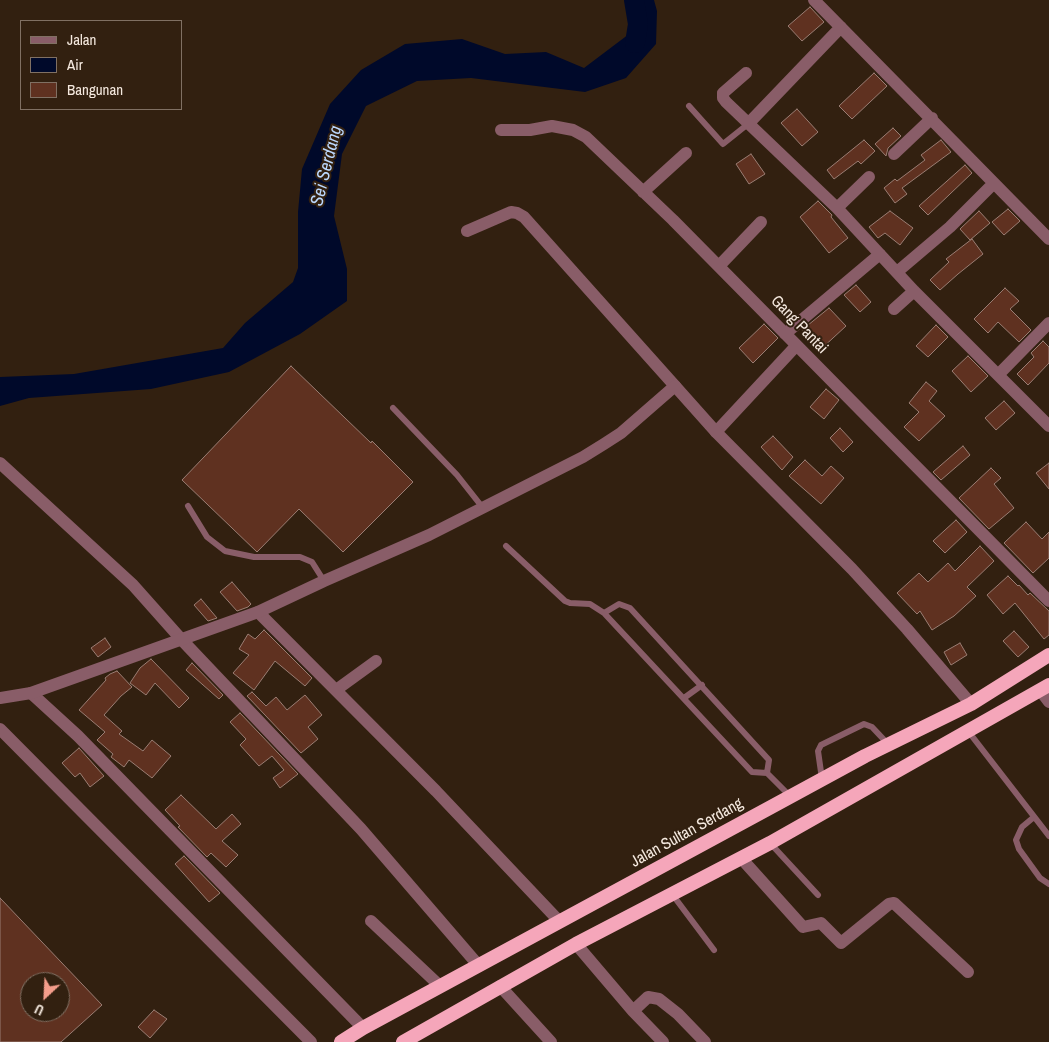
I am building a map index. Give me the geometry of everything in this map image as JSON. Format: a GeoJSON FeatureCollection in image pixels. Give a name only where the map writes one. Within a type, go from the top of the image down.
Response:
{"type":"FeatureCollection","features":[{"type":"Feature","properties":{"kind":"highway","name":"Jalan Sultan Serdang"},"geometry":{"type":"LineString","coordinates":[[341,1042],[363,1028],[790,797],[889,744],[971,704],[1049,655]]}},
{"type":"Feature","properties":{"kind":"highway"},"geometry":{"type":"LineString","coordinates":[[403,1042],[576,944],[770,843],[968,731],[1046,693]]}},
{"type":"Feature","properties":{"kind":"street"},"geometry":{"type":"LineString","coordinates":[[814,0],[1049,239]]}},
{"type":"Feature","properties":{"kind":"street"},"geometry":{"type":"LineString","coordinates":[[748,124],[841,27]]}},
{"type":"Feature","properties":{"kind":"street"},"geometry":{"type":"LineString","coordinates":[[746,72],[723,93],[722,96],[726,102],[837,208],[914,291],[1049,426]]}},
{"type":"Feature","properties":{"kind":"street"},"geometry":{"type":"LineString","coordinates":[[894,154],[932,118]]}},
{"type":"Feature","properties":{"kind":"street","name":"Gang Pantai"},"geometry":{"type":"LineString","coordinates":[[501,130],[530,130],[552,126],[578,132],[586,137],[719,266],[1049,600]]}},
{"type":"Feature","properties":{"kind":"street"},"geometry":{"type":"LineString","coordinates":[[643,192],[686,154]]}},
{"type":"Feature","properties":{"kind":"street"},"geometry":{"type":"LineString","coordinates":[[837,208],[869,177]]}},
{"type":"Feature","properties":{"kind":"street"},"geometry":{"type":"LineString","coordinates":[[897,272],[950,227],[994,183]]}},
{"type":"Feature","properties":{"kind":"street"},"geometry":{"type":"LineString","coordinates":[[467,231],[511,212],[524,217],[716,432],[858,575],[971,704]]}},
{"type":"Feature","properties":{"kind":"street"},"geometry":{"type":"LineString","coordinates":[[719,266],[761,222]]}},
{"type":"Feature","properties":{"kind":"street"},"geometry":{"type":"LineString","coordinates":[[785,334],[880,254]]}},
{"type":"Feature","properties":{"kind":"street"},"geometry":{"type":"LineString","coordinates":[[894,309],[914,291]]}},
{"type":"Feature","properties":{"kind":"street"},"geometry":{"type":"LineString","coordinates":[[998,375],[1049,323]]}},
{"type":"Feature","properties":{"kind":"street"},"geometry":{"type":"LineString","coordinates":[[716,432],[796,346]]}},
{"type":"Feature","properties":{"kind":"street"},"geometry":{"type":"LineString","coordinates":[[0,698],[31,693],[258,612],[324,580],[429,535],[583,457],[622,433],[675,386]]}},
{"type":"Feature","properties":{"kind":"street"},"geometry":{"type":"LineString","coordinates":[[0,463],[133,585],[181,639],[362,829],[479,966]]}},
{"type":"Feature","properties":{"kind":"street"},"geometry":{"type":"LineString","coordinates":[[258,612],[436,791],[560,922]]}},
{"type":"Feature","properties":{"kind":"street"},"geometry":{"type":"LineString","coordinates":[[336,690],[376,661]]}},
{"type":"Feature","properties":{"kind":"street"},"geometry":{"type":"LineString","coordinates":[[31,693],[78,736],[363,1028]]}},
{"type":"Feature","properties":{"kind":"street"},"geometry":{"type":"LineString","coordinates":[[0,729],[311,1042]]}},
{"type":"Feature","properties":{"kind":"street"},"geometry":{"type":"LineString","coordinates":[[741,858],[803,927],[822,923],[841,943],[889,904],[894,903],[968,972]]}},
{"type":"Feature","properties":{"kind":"street"},"geometry":{"type":"LineString","coordinates":[[371,921],[440,986]]}},
{"type":"Feature","properties":{"kind":"street"},"geometry":{"type":"LineString","coordinates":[[576,944],[633,1011],[663,1042]]}},
{"type":"Feature","properties":{"kind":"street"},"geometry":{"type":"LineString","coordinates":[[500,986],[551,1042]]}},
{"type":"Feature","properties":{"kind":"street"},"geometry":{"type":"LineString","coordinates":[[633,1011],[648,997],[659,999],[678,1014],[705,1042]]}},
{"type":"Feature","properties":{"kind":"lane"},"geometry":{"type":"LineString","coordinates":[[689,106],[723,144],[748,124]]}},
{"type":"Feature","properties":{"kind":"lane"},"geometry":{"type":"LineString","coordinates":[[392,408],[457,475],[483,508]]}},
{"type":"Feature","properties":{"kind":"lane"},"geometry":{"type":"LineString","coordinates":[[188,506],[207,537],[225,551],[254,557],[300,557],[307,559],[315,565],[324,580]]}},
{"type":"Feature","properties":{"kind":"lane"},"geometry":{"type":"LineString","coordinates":[[506,546],[565,601],[590,604],[604,614],[752,772],[767,773],[790,797]]}},
{"type":"Feature","properties":{"kind":"lane"},"geometry":{"type":"LineString","coordinates":[[604,614],[619,604],[630,608],[769,760],[767,773]]}},
{"type":"Feature","properties":{"kind":"lane"},"geometry":{"type":"LineString","coordinates":[[684,698],[702,685]]}},
{"type":"Feature","properties":{"kind":"lane"},"geometry":{"type":"LineString","coordinates":[[822,780],[818,751],[821,745],[864,724],[872,727],[889,744]]}},
{"type":"Feature","properties":{"kind":"lane"},"geometry":{"type":"LineString","coordinates":[[968,731],[1049,836]]}},
{"type":"Feature","properties":{"kind":"lane"},"geometry":{"type":"LineString","coordinates":[[1034,817],[1022,827],[1016,840],[1019,849],[1040,878],[1049,884]]}},
{"type":"Feature","properties":{"kind":"lane"},"geometry":{"type":"LineString","coordinates":[[770,843],[818,895]]}},
{"type":"Feature","properties":{"kind":"lane"},"geometry":{"type":"LineString","coordinates":[[672,894],[714,950]]}},
{"type":"Feature","properties":{"kind":"water"},"geometry":{"type":"Polygon","coordinates":[[[636,0],[654,0],[657,11],[656,44],[626,78],[585,92],[471,78],[417,81],[366,106],[342,154],[334,216],[347,269],[347,301],[300,334],[229,372],[151,389],[29,398],[0,406],[0,377],[74,374],[223,348],[245,323],[293,282],[298,268],[298,212],[302,169],[330,104],[361,70],[405,44],[462,39],[505,54],[546,52],[584,68],[637,28],[636,0]]]}},
{"type":"Feature","properties":{"kind":"building"},"geometry":{"type":"Polygon","coordinates":[[[810,7],[824,22],[802,41],[788,26],[810,7]]]}},
{"type":"Feature","properties":{"kind":"building"},"geometry":{"type":"Polygon","coordinates":[[[874,73],[887,86],[852,119],[839,106],[874,73]]]}},
{"type":"Feature","properties":{"kind":"building"},"geometry":{"type":"Polygon","coordinates":[[[797,109],[818,132],[802,146],[781,123],[797,109]]]}},
{"type":"Feature","properties":{"kind":"building"},"geometry":{"type":"Polygon","coordinates":[[[893,128],[901,136],[888,148],[886,156],[875,144],[893,128]]]}},
{"type":"Feature","properties":{"kind":"building"},"geometry":{"type":"Polygon","coordinates":[[[864,140],[875,151],[861,164],[858,161],[834,179],[827,170],[864,140]]]}},
{"type":"Feature","properties":{"kind":"building"},"geometry":{"type":"Polygon","coordinates":[[[941,140],[951,152],[902,188],[907,194],[895,203],[884,188],[895,179],[897,181],[925,160],[921,155],[941,140]]]}},
{"type":"Feature","properties":{"kind":"building"},"geometry":{"type":"Polygon","coordinates":[[[751,154],[765,174],[749,184],[736,164],[751,154]]]}},
{"type":"Feature","properties":{"kind":"building"},"geometry":{"type":"Polygon","coordinates":[[[965,165],[972,173],[928,215],[919,206],[965,165]]]}},
{"type":"Feature","properties":{"kind":"building"},"geometry":{"type":"Polygon","coordinates":[[[818,201],[832,215],[831,217],[848,238],[829,253],[800,217],[818,201]]]}},
{"type":"Feature","properties":{"kind":"building"},"geometry":{"type":"Polygon","coordinates":[[[1008,209],[1020,221],[1004,235],[992,222],[1008,209]]]}},
{"type":"Feature","properties":{"kind":"building"},"geometry":{"type":"Polygon","coordinates":[[[890,211],[913,228],[900,245],[885,233],[878,238],[869,227],[890,211]]]}},
{"type":"Feature","properties":{"kind":"building"},"geometry":{"type":"Polygon","coordinates":[[[979,211],[990,223],[970,240],[960,229],[979,211]]]}},
{"type":"Feature","properties":{"kind":"building"},"geometry":{"type":"Polygon","coordinates":[[[972,239],[983,254],[940,290],[930,280],[949,262],[946,259],[972,239]]]}},
{"type":"Feature","properties":{"kind":"building"},"geometry":{"type":"Polygon","coordinates":[[[856,285],[871,302],[860,312],[844,295],[856,285]]]}},
{"type":"Feature","properties":{"kind":"building"},"geometry":{"type":"Polygon","coordinates":[[[1005,288],[1019,301],[1010,309],[1031,330],[1019,342],[998,322],[988,333],[974,319],[1005,288]]]}},
{"type":"Feature","properties":{"kind":"building"},"geometry":{"type":"Polygon","coordinates":[[[829,308],[846,326],[820,350],[802,330],[829,308]]]}},
{"type":"Feature","properties":{"kind":"building"},"geometry":{"type":"Polygon","coordinates":[[[764,324],[778,338],[753,363],[739,348],[764,324]]]}},
{"type":"Feature","properties":{"kind":"building"},"geometry":{"type":"Polygon","coordinates":[[[936,325],[948,337],[928,357],[916,346],[936,325]]]}},
{"type":"Feature","properties":{"kind":"building"},"geometry":{"type":"Polygon","coordinates":[[[1043,341],[1049,347],[1049,363],[1028,385],[1017,374],[1034,357],[1031,353],[1043,341]]]}},
{"type":"Feature","properties":{"kind":"building"},"geometry":{"type":"Polygon","coordinates":[[[968,356],[988,376],[971,392],[952,371],[968,356]]]}},
{"type":"Feature","properties":{"kind":"building"},"geometry":{"type":"Polygon","coordinates":[[[291,366],[413,482],[343,552],[299,509],[257,552],[182,480],[291,366]]]}},
{"type":"Feature","properties":{"kind":"building"},"geometry":{"type":"Polygon","coordinates":[[[926,382],[937,391],[929,401],[945,416],[919,441],[904,427],[919,412],[909,403],[926,382]]]}},
{"type":"Feature","properties":{"kind":"building"},"geometry":{"type":"Polygon","coordinates":[[[826,389],[839,400],[824,419],[810,407],[826,389]]]}},
{"type":"Feature","properties":{"kind":"building"},"geometry":{"type":"Polygon","coordinates":[[[1004,401],[1015,413],[996,430],[985,418],[1004,401]]]}},
{"type":"Feature","properties":{"kind":"building"},"geometry":{"type":"Polygon","coordinates":[[[840,428],[853,442],[843,452],[830,438],[840,428]]]}},
{"type":"Feature","properties":{"kind":"building"},"geometry":{"type":"Polygon","coordinates":[[[773,436],[793,457],[782,470],[761,447],[773,436]]]}},
{"type":"Feature","properties":{"kind":"building"},"geometry":{"type":"Polygon","coordinates":[[[963,446],[970,455],[941,480],[933,472],[963,446]]]}},
{"type":"Feature","properties":{"kind":"building"},"geometry":{"type":"Polygon","coordinates":[[[805,460],[822,476],[831,466],[844,478],[821,504],[789,476],[805,460]]]}},
{"type":"Feature","properties":{"kind":"building"},"geometry":{"type":"Polygon","coordinates":[[[1049,463],[1049,489],[1036,473],[1049,463]]]}},
{"type":"Feature","properties":{"kind":"building"},"geometry":{"type":"Polygon","coordinates":[[[991,468],[1001,478],[994,484],[1014,508],[989,529],[959,498],[991,468]]]}},
{"type":"Feature","properties":{"kind":"building"},"geometry":{"type":"Polygon","coordinates":[[[956,520],[967,532],[945,553],[933,541],[956,520]]]}},
{"type":"Feature","properties":{"kind":"building"},"geometry":{"type":"Polygon","coordinates":[[[1026,522],[1042,539],[1049,532],[1049,558],[1033,573],[1004,543],[1026,522]]]}},
{"type":"Feature","properties":{"kind":"building"},"geometry":{"type":"Polygon","coordinates":[[[980,546],[994,561],[967,587],[976,596],[954,616],[932,630],[920,611],[917,614],[897,593],[919,573],[928,582],[948,563],[955,571],[980,546]]]}},
{"type":"Feature","properties":{"kind":"building"},"geometry":{"type":"Polygon","coordinates":[[[1008,576],[1049,611],[1049,635],[1044,639],[1015,603],[1003,614],[987,595],[1008,576]]]}},
{"type":"Feature","properties":{"kind":"building"},"geometry":{"type":"Polygon","coordinates":[[[232,582],[251,604],[248,607],[237,611],[220,592],[232,582]]]}},
{"type":"Feature","properties":{"kind":"building"},"geometry":{"type":"Polygon","coordinates":[[[201,599],[217,618],[208,621],[194,605],[201,599]]]}},
{"type":"Feature","properties":{"kind":"building"},"geometry":{"type":"Polygon","coordinates":[[[264,630],[312,678],[305,686],[275,661],[254,690],[233,673],[249,655],[239,649],[248,634],[255,639],[264,630]]]}},
{"type":"Feature","properties":{"kind":"building"},"geometry":{"type":"Polygon","coordinates":[[[1014,631],[1029,647],[1018,657],[1003,641],[1014,631]]]}},
{"type":"Feature","properties":{"kind":"building"},"geometry":{"type":"Polygon","coordinates":[[[105,638],[111,647],[98,657],[91,648],[105,638]]]}},
{"type":"Feature","properties":{"kind":"building"},"geometry":{"type":"Polygon","coordinates":[[[960,643],[967,655],[951,665],[944,652],[960,643]]]}},
{"type":"Feature","properties":{"kind":"building"},"geometry":{"type":"Polygon","coordinates":[[[151,659],[189,698],[179,708],[155,683],[146,695],[130,683],[140,668],[151,659]]]}},
{"type":"Feature","properties":{"kind":"building"},"geometry":{"type":"Polygon","coordinates":[[[192,663],[223,695],[219,699],[186,670],[192,663]]]}},
{"type":"Feature","properties":{"kind":"building"},"geometry":{"type":"Polygon","coordinates":[[[117,671],[132,687],[104,715],[122,731],[119,734],[143,751],[152,740],[171,756],[152,778],[129,760],[124,767],[111,757],[113,754],[97,740],[105,732],[79,710],[106,680],[105,678],[117,671]]]}},
{"type":"Feature","properties":{"kind":"building"},"geometry":{"type":"Polygon","coordinates":[[[252,692],[266,706],[276,697],[287,710],[305,695],[322,715],[308,727],[318,739],[301,753],[247,696],[252,692]]]}},
{"type":"Feature","properties":{"kind":"building"},"geometry":{"type":"Polygon","coordinates":[[[240,713],[298,774],[280,788],[273,778],[284,770],[272,756],[259,766],[240,745],[246,739],[230,722],[240,713]]]}},
{"type":"Feature","properties":{"kind":"building"},"geometry":{"type":"Polygon","coordinates":[[[79,748],[104,776],[90,787],[80,773],[75,777],[62,763],[79,748]]]}},
{"type":"Feature","properties":{"kind":"building"},"geometry":{"type":"Polygon","coordinates":[[[181,795],[216,829],[232,814],[241,824],[222,841],[238,855],[226,867],[211,853],[207,857],[178,827],[180,826],[165,810],[181,795]]]}},
{"type":"Feature","properties":{"kind":"building"},"geometry":{"type":"Polygon","coordinates":[[[184,856],[220,893],[209,902],[175,864],[184,856]]]}},
{"type":"Feature","properties":{"kind":"building"},"geometry":{"type":"Polygon","coordinates":[[[0,898],[102,1005],[61,1042],[0,1042],[0,898]]]}},
{"type":"Feature","properties":{"kind":"building"},"geometry":{"type":"Polygon","coordinates":[[[154,1010],[167,1019],[150,1038],[138,1027],[154,1010]]]}},
{"type":"Feature","properties":{"kind":"waterway","name":"Sei Serdang"},"geometry":{"type":"LineString","coordinates":[[634,0],[638,24],[635,43]]}}]}
